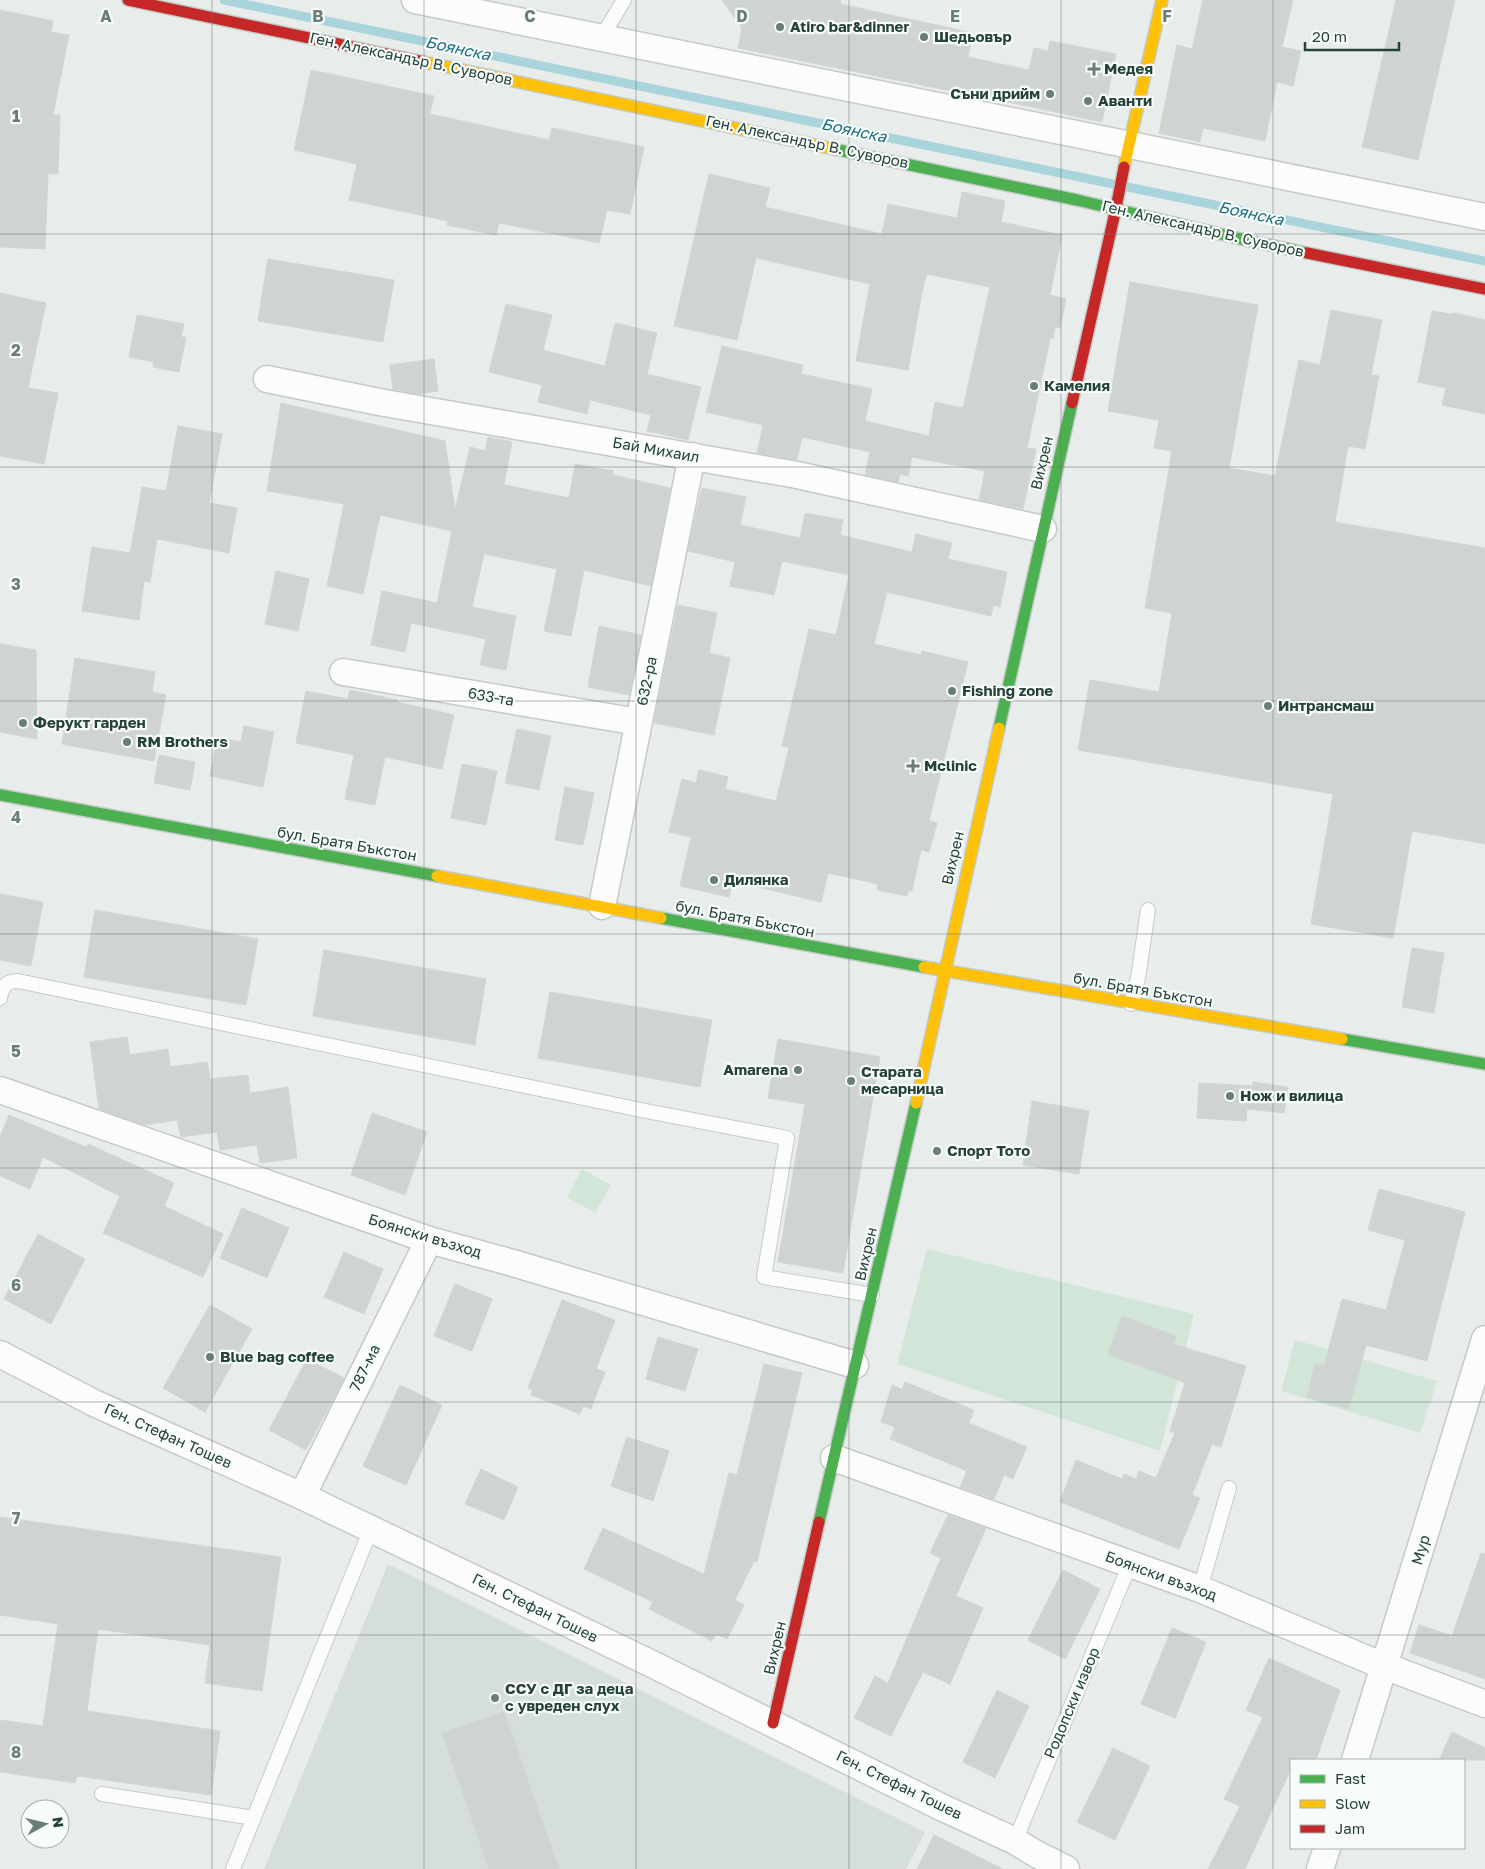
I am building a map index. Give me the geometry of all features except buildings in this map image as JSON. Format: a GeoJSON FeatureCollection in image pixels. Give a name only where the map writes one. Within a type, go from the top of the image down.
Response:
{"type":"FeatureCollection","features":[{"type":"Feature","properties":{"kind":"street","name":"Ген. Александър В. Суворов"},"geometry":{"type":"LineString","coordinates":[[128,0],[1116,208],[1241,239],[1485,289]]}},
{"type":"Feature","properties":{"kind":"street"},"geometry":{"type":"LineString","coordinates":[[416,0],[1128,143],[1485,217]]}},
{"type":"Feature","properties":{"kind":"street","name":"Вихрен"},"geometry":{"type":"LineString","coordinates":[[773,1723],[938,1008],[950,943],[1116,208],[1128,143],[1162,0]]}},
{"type":"Feature","properties":{"kind":"street","name":"Бай Михаил"},"geometry":{"type":"LineString","coordinates":[[268,378],[379,402],[797,475],[1043,529]]}},
{"type":"Feature","properties":{"kind":"street","name":"632-ра"},"geometry":{"type":"LineString","coordinates":[[602,906],[692,456]]}},
{"type":"Feature","properties":{"kind":"street","name":"633-та"},"geometry":{"type":"LineString","coordinates":[[343,672],[638,722]]}},
{"type":"Feature","properties":{"kind":"street","name":"бул. Братя Бъкстон"},"geometry":{"type":"LineString","coordinates":[[0,795],[945,971],[1485,1064]]}},
{"type":"Feature","properties":{"kind":"street","name":"Боянски възход"},"geometry":{"type":"LineString","coordinates":[[0,1090],[429,1240],[513,1262],[855,1365]]}},
{"type":"Feature","properties":{"kind":"street","name":"787-ма"},"geometry":{"type":"LineString","coordinates":[[302,1496],[429,1240]]}},
{"type":"Feature","properties":{"kind":"street","name":"Мур"},"geometry":{"type":"LineString","coordinates":[[1355,1759],[1485,1339]]}},
{"type":"Feature","properties":{"kind":"street","name":"Ген. Стефан Тошев"},"geometry":{"type":"LineString","coordinates":[[0,1354],[94,1403],[302,1496],[773,1723],[934,1804],[1015,1841],[1066,1869]]}},
{"type":"Feature","properties":{"kind":"street","name":"Боянски възход"},"geometry":{"type":"LineString","coordinates":[[834,1458],[1200,1589],[1385,1666],[1485,1704]]}},
{"type":"Feature","properties":{"kind":"street"},"geometry":{"type":"LineString","coordinates":[[1320,1869],[1326,1849]]}},
{"type":"Feature","properties":{"kind":"lane"},"geometry":{"type":"LineString","coordinates":[[601,38],[624,0]]}},
{"type":"Feature","properties":{"kind":"lane"},"geometry":{"type":"LineString","coordinates":[[1131,1004],[1138,978],[1148,910]]}},
{"type":"Feature","properties":{"kind":"lane"},"geometry":{"type":"LineString","coordinates":[[0,998],[3,987],[8,983],[18,981],[787,1138],[764,1277],[872,1295]]}},
{"type":"Feature","properties":{"kind":"lane"},"geometry":{"type":"LineString","coordinates":[[1200,1589],[1229,1488]]}},
{"type":"Feature","properties":{"kind":"lane"},"geometry":{"type":"LineString","coordinates":[[233,1869],[371,1529]]}},
{"type":"Feature","properties":{"kind":"lane","name":"Родопски извор"},"geometry":{"type":"LineString","coordinates":[[1015,1841],[1130,1564]]}},
{"type":"Feature","properties":{"kind":"lane"},"geometry":{"type":"LineString","coordinates":[[102,1794],[254,1818]]}},
{"type":"Feature","properties":{"kind":"shaded area","name":"ССУ с ДГ за деца с увреден слух"},"geometry":{"type":"Polygon","coordinates":[[[388,1564],[925,1832],[906,1869],[264,1869],[388,1564]]]}},
{"type":"Feature","properties":{"kind":"green space"},"geometry":{"type":"Polygon","coordinates":[[[582,1169],[611,1185],[595,1213],[567,1197],[582,1169]]]}},
{"type":"Feature","properties":{"kind":"green space"},"geometry":{"type":"Polygon","coordinates":[[[927,1249],[1194,1314],[1160,1451],[897,1364],[927,1249]]]}},
{"type":"Feature","properties":{"kind":"green space"},"geometry":{"type":"Polygon","coordinates":[[[1295,1340],[1437,1381],[1420,1433],[1281,1391],[1295,1340]]]}},
{"type":"Feature","properties":{"kind":"waterway","name":"Боянска"},"geometry":{"type":"LineString","coordinates":[[224,0],[1485,261]]}},
{"type":"Feature","properties":{"kind":"traffic: fast"},"geometry":{"type":"LineString","coordinates":[[834,149],[1077,200],[1307,253]]}},
{"type":"Feature","properties":{"kind":"traffic: fast"},"geometry":{"type":"LineString","coordinates":[[999,728],[1072,403]]}},
{"type":"Feature","properties":{"kind":"traffic: fast"},"geometry":{"type":"LineString","coordinates":[[0,795],[437,876]]}},
{"type":"Feature","properties":{"kind":"traffic: fast"},"geometry":{"type":"LineString","coordinates":[[661,918],[924,967]]}},
{"type":"Feature","properties":{"kind":"traffic: fast"},"geometry":{"type":"LineString","coordinates":[[1342,1039],[1485,1064]]}},
{"type":"Feature","properties":{"kind":"traffic: fast"},"geometry":{"type":"LineString","coordinates":[[819,1522],[916,1103]]}},
{"type":"Feature","properties":{"kind":"traffic: slow"},"geometry":{"type":"LineString","coordinates":[[1124,167],[1162,0]]}},
{"type":"Feature","properties":{"kind":"traffic: slow"},"geometry":{"type":"LineString","coordinates":[[424,62],[834,149]]}},
{"type":"Feature","properties":{"kind":"traffic: slow"},"geometry":{"type":"LineString","coordinates":[[916,1103],[999,728]]}},
{"type":"Feature","properties":{"kind":"traffic: slow"},"geometry":{"type":"LineString","coordinates":[[437,876],[661,918]]}},
{"type":"Feature","properties":{"kind":"traffic: slow"},"geometry":{"type":"LineString","coordinates":[[924,967],[1342,1039]]}},
{"type":"Feature","properties":{"kind":"traffic: jam"},"geometry":{"type":"LineString","coordinates":[[128,0],[424,62]]}},
{"type":"Feature","properties":{"kind":"traffic: jam"},"geometry":{"type":"LineString","coordinates":[[1072,403],[1124,167]]}},
{"type":"Feature","properties":{"kind":"traffic: jam"},"geometry":{"type":"LineString","coordinates":[[1307,253],[1485,289]]}},
{"type":"Feature","properties":{"kind":"traffic: jam"},"geometry":{"type":"LineString","coordinates":[[773,1723],[819,1522]]}},
{"type":"Feature","properties":{"kind":"place","name":"Atiro bar&dinner"},"geometry":{"type":"Point","coordinates":[780,27]}},
{"type":"Feature","properties":{"kind":"place","name":"Шедьовър"},"geometry":{"type":"Point","coordinates":[924,37]}},
{"type":"Feature","properties":{"kind":"place","name":"Медея"},"geometry":{"type":"Point","coordinates":[1094,69]}},
{"type":"Feature","properties":{"kind":"place","name":"Съни дрийм"},"geometry":{"type":"Point","coordinates":[1050,94]}},
{"type":"Feature","properties":{"kind":"place","name":"Аванти"},"geometry":{"type":"Point","coordinates":[1088,101]}},
{"type":"Feature","properties":{"kind":"place","name":"Камелия"},"geometry":{"type":"Point","coordinates":[1034,386]}},
{"type":"Feature","properties":{"kind":"place","name":"Fishing zone"},"geometry":{"type":"Point","coordinates":[952,691]}},
{"type":"Feature","properties":{"kind":"place","name":"Интрансмаш"},"geometry":{"type":"Point","coordinates":[1268,706]}},
{"type":"Feature","properties":{"kind":"place","name":"Ферукт гарден"},"geometry":{"type":"Point","coordinates":[23,723]}},
{"type":"Feature","properties":{"kind":"place","name":"RM Brothers"},"geometry":{"type":"Point","coordinates":[127,742]}},
{"type":"Feature","properties":{"kind":"place","name":"Mclinic"},"geometry":{"type":"Point","coordinates":[913,766]}},
{"type":"Feature","properties":{"kind":"place","name":"Дилянка"},"geometry":{"type":"Point","coordinates":[714,880]}},
{"type":"Feature","properties":{"kind":"place","name":"Amarena"},"geometry":{"type":"Point","coordinates":[798,1070]}},
{"type":"Feature","properties":{"kind":"place","name":"Старата месарница"},"geometry":{"type":"Point","coordinates":[851,1081]}},
{"type":"Feature","properties":{"kind":"place","name":"Нож и вилица"},"geometry":{"type":"Point","coordinates":[1230,1096]}},
{"type":"Feature","properties":{"kind":"place","name":"Спорт Тото"},"geometry":{"type":"Point","coordinates":[937,1151]}},
{"type":"Feature","properties":{"kind":"place","name":"Blue bag coffee"},"geometry":{"type":"Point","coordinates":[210,1357]}},
{"type":"Feature","properties":{"kind":"place","name":"ССУ с ДГ за деца с увреден слух"},"geometry":{"type":"Point","coordinates":[495,1698]}}]}
